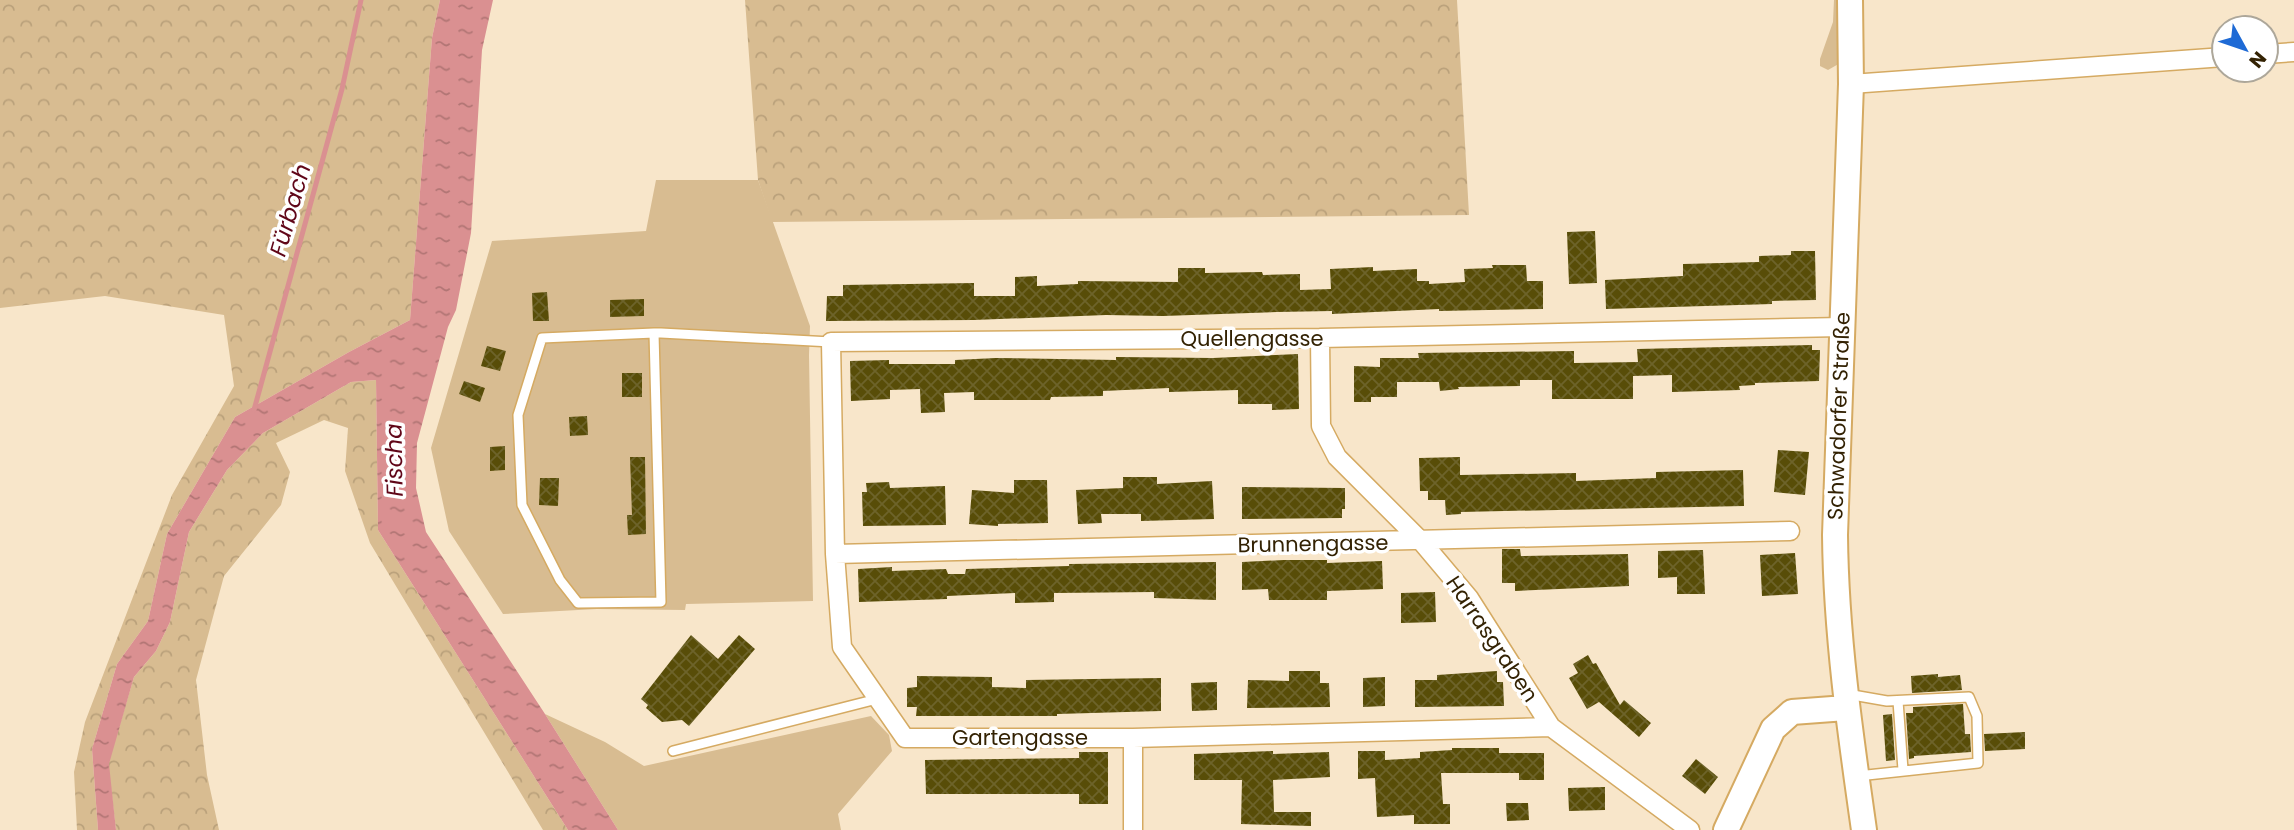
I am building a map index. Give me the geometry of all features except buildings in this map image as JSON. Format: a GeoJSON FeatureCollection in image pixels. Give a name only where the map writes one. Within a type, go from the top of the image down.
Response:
{"type":"FeatureCollection","features":[{"type":"Feature","properties":{"kind":"main road","name":"Schwadorfer Straße"},"geometry":{"type":"LineString","coordinates":[[1850,0],[1852,84],[1835,535],[1845,700],[1864,830]]}},
{"type":"Feature","properties":{"kind":"main road"},"geometry":{"type":"LineString","coordinates":[[1726,830],[1773,729],[1792,712],[1845,700]]}},
{"type":"Feature","properties":{"kind":"street"},"geometry":{"type":"LineString","coordinates":[[1852,84],[2210,58]]}},
{"type":"Feature","properties":{"kind":"street","name":"Quellengasse"},"geometry":{"type":"LineString","coordinates":[[831,342],[1320,338],[1842,327]]}},
{"type":"Feature","properties":{"kind":"street","name":"Harrasgraben"},"geometry":{"type":"LineString","coordinates":[[1320,338],[1321,426],[1337,457],[1421,541],[1469,598],[1551,727],[1690,830]]}},
{"type":"Feature","properties":{"kind":"street","name":"Gartengasse"},"geometry":{"type":"LineString","coordinates":[[831,342],[835,554],[842,647],[905,738],[1133,738],[1551,727]]}},
{"type":"Feature","properties":{"kind":"street","name":"Brunnengasse"},"geometry":{"type":"LineString","coordinates":[[835,554],[1790,531]]}},
{"type":"Feature","properties":{"kind":"street"},"geometry":{"type":"LineString","coordinates":[[1133,738],[1133,830]]}},
{"type":"Feature","properties":{"kind":"lane","name":"Quellengasse"},"geometry":{"type":"LineString","coordinates":[[657,333],[661,602],[578,603],[560,580],[522,505],[518,415],[542,338],[657,333],[831,342]]}},
{"type":"Feature","properties":{"kind":"lane"},"geometry":{"type":"LineString","coordinates":[[1845,700],[1898,701],[1969,697],[1977,716],[1978,763],[1856,776]]}},
{"type":"Feature","properties":{"kind":"lane"},"geometry":{"type":"LineString","coordinates":[[673,751],[877,699]]}},
{"type":"Feature","properties":{"kind":"lane"},"geometry":{"type":"LineString","coordinates":[[1898,701],[1903,770]]}},
{"type":"Feature","properties":{"kind":"green space"},"geometry":{"type":"Polygon","coordinates":[[[0,0],[440,0],[432,38],[410,320],[235,417],[167,534],[148,621],[117,664],[92,749],[98,830],[77,830],[74,772],[85,722],[172,495],[234,386],[224,315],[105,296],[0,308],[0,0]]]}},
{"type":"Feature","properties":{"kind":"green space"},"geometry":{"type":"Polygon","coordinates":[[[745,0],[1457,0],[1469,215],[772,222],[758,180],[745,0]]]}},
{"type":"Feature","properties":{"kind":"green space"},"geometry":{"type":"Polygon","coordinates":[[[1834,0],[1842,0],[1842,62],[1828,70],[1820,66],[1820,59],[1833,22],[1834,0]]]}},
{"type":"Feature","properties":{"kind":"green space"},"geometry":{"type":"Polygon","coordinates":[[[656,180],[758,180],[810,326],[813,601],[686,604],[685,610],[597,609],[503,614],[449,531],[431,448],[492,241],[646,231],[656,180]]]}},
{"type":"Feature","properties":{"kind":"green space"},"geometry":{"type":"Polygon","coordinates":[[[376,380],[378,530],[568,830],[543,830],[370,543],[345,471],[348,428],[324,420],[276,443],[290,472],[281,505],[224,576],[196,680],[207,775],[219,830],[116,830],[108,764],[134,677],[156,651],[170,622],[189,532],[227,470],[263,433],[351,382],[376,380]]]}},
{"type":"Feature","properties":{"kind":"green space"},"geometry":{"type":"Polygon","coordinates":[[[545,714],[605,742],[644,766],[871,716],[889,735],[892,751],[838,814],[841,830],[618,830],[545,714]]]}},
{"type":"Feature","properties":{"kind":"water","name":"Fischa"},"geometry":{"type":"Polygon","coordinates":[[[440,0],[493,0],[482,50],[471,233],[456,310],[448,327],[417,443],[416,488],[426,532],[618,830],[568,830],[378,530],[376,380],[351,382],[263,433],[227,470],[189,532],[170,622],[156,651],[134,677],[109,764],[116,830],[98,830],[92,749],[117,664],[148,621],[167,534],[235,417],[410,320],[432,38],[440,0]]]}},
{"type":"Feature","properties":{"kind":"waterway","name":"Fürbach"},"geometry":{"type":"LineString","coordinates":[[254,410],[342,89],[361,0]]}}]}
